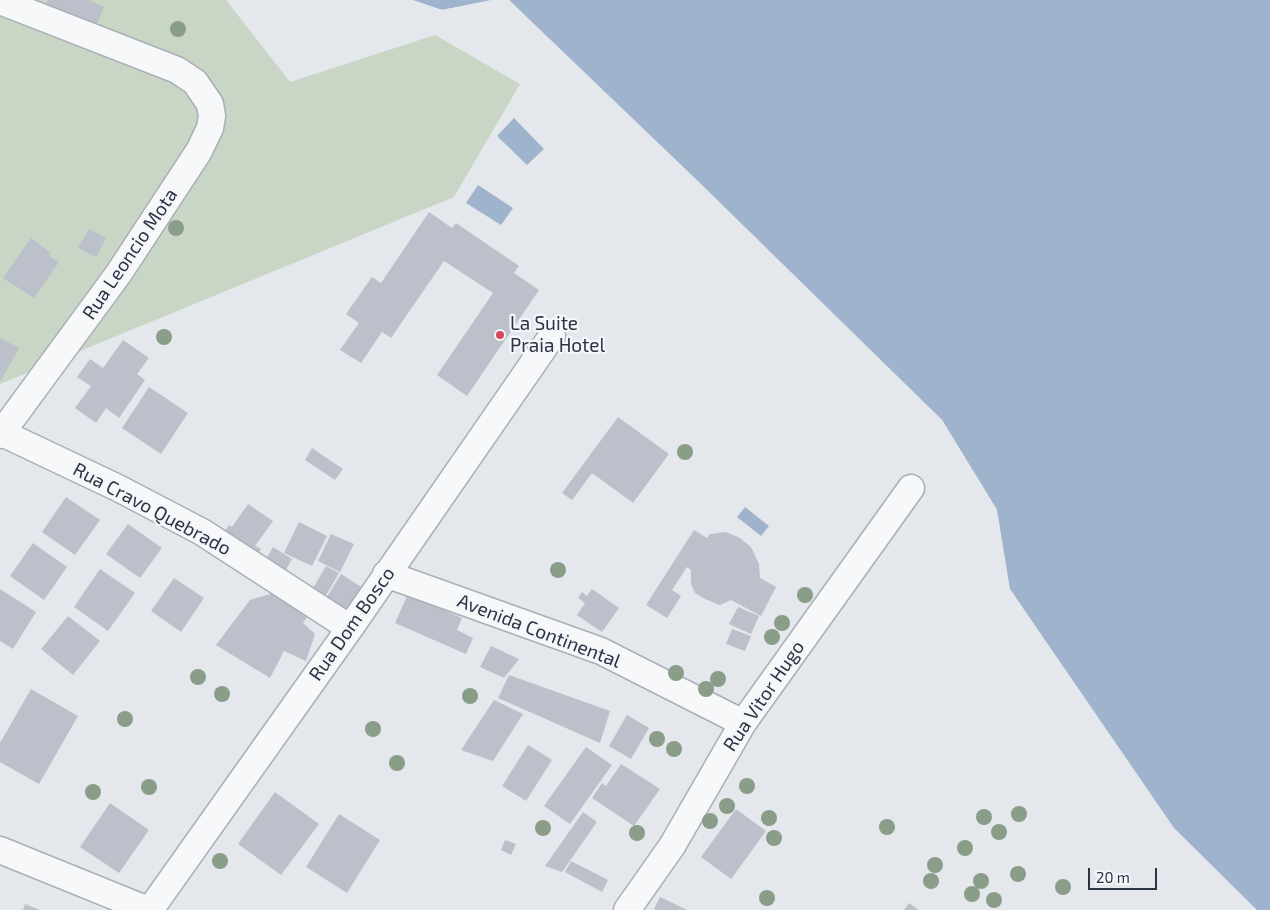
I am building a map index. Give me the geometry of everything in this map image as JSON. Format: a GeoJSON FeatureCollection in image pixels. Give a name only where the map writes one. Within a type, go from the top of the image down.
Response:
{"type":"FeatureCollection","features":[{"type":"Feature","properties":{"kind":"street","name":"Rua Leoncio Mota"},"geometry":{"type":"LineString","coordinates":[[0,1],[176,70],[195,82],[210,104],[212,116],[210,128],[199,151],[119,273],[1,433]]}},
{"type":"Feature","properties":{"kind":"street","name":"Rua Dom Bosco"},"geometry":{"type":"LineString","coordinates":[[149,910],[350,628],[552,336]]}},
{"type":"Feature","properties":{"kind":"street","name":"Rua Cravo Quebrado"},"geometry":{"type":"LineString","coordinates":[[1,433],[118,488],[202,532],[350,628]]}},
{"type":"Feature","properties":{"kind":"street","name":"Rua Vitor Hugo"},"geometry":{"type":"LineString","coordinates":[[627,910],[672,846],[743,723],[911,488]]}},
{"type":"Feature","properties":{"kind":"street","name":"Avenida Continental"},"geometry":{"type":"LineString","coordinates":[[386,574],[601,651],[743,723]]}},
{"type":"Feature","properties":{"kind":"street"},"geometry":{"type":"LineString","coordinates":[[0,850],[149,910]]}},
{"type":"Feature","properties":{"kind":"green space"},"geometry":{"type":"Polygon","coordinates":[[[0,0],[226,0],[290,82],[435,35],[520,84],[454,197],[0,384],[0,0]]]}},
{"type":"Feature","properties":{"kind":"water"},"geometry":{"type":"Polygon","coordinates":[[[413,0],[491,0],[442,10],[413,0]]]}},
{"type":"Feature","properties":{"kind":"water"},"geometry":{"type":"Polygon","coordinates":[[[509,0],[1270,0],[1270,910],[1257,910],[1174,828],[1010,589],[997,510],[942,420],[509,0]]]}},
{"type":"Feature","properties":{"kind":"water"},"geometry":{"type":"Polygon","coordinates":[[[514,118],[544,149],[527,165],[497,136],[514,118]]]}},
{"type":"Feature","properties":{"kind":"water"},"geometry":{"type":"Polygon","coordinates":[[[478,185],[513,208],[501,225],[466,203],[478,185]]]}},
{"type":"Feature","properties":{"kind":"water"},"geometry":{"type":"Polygon","coordinates":[[[745,507],[769,526],[761,536],[737,517],[745,507]]]}},
{"type":"Feature","properties":{"kind":"pier"},"geometry":{"type":"Polygon","coordinates":[[[411,0],[442,10],[494,0],[442,12],[412,2],[411,0]]]}},
{"type":"Feature","properties":{"kind":"pier"},"geometry":{"type":"Polygon","coordinates":[[[507,0],[700,183],[942,420],[997,510],[995,511],[940,422],[698,184],[507,0]]]}},
{"type":"Feature","properties":{"kind":"building"},"geometry":{"type":"Polygon","coordinates":[[[48,0],[89,0],[104,7],[96,26],[46,4],[48,0]]]}},
{"type":"Feature","properties":{"kind":"building"},"geometry":{"type":"Polygon","coordinates":[[[429,212],[452,228],[456,223],[519,266],[514,273],[539,290],[467,396],[437,375],[493,293],[444,261],[391,338],[382,332],[361,363],[340,350],[359,323],[346,314],[372,277],[381,283],[429,212]]]}},
{"type":"Feature","properties":{"kind":"building"},"geometry":{"type":"Polygon","coordinates":[[[89,229],[106,238],[96,257],[78,248],[89,229]]]}},
{"type":"Feature","properties":{"kind":"building"},"geometry":{"type":"Polygon","coordinates":[[[31,238],[51,253],[49,256],[59,262],[34,298],[3,278],[31,238]]]}},
{"type":"Feature","properties":{"kind":"building"},"geometry":{"type":"Polygon","coordinates":[[[0,338],[19,348],[0,382],[0,338]]]}},
{"type":"Feature","properties":{"kind":"building"},"geometry":{"type":"Polygon","coordinates":[[[123,340],[149,358],[137,374],[145,380],[119,418],[106,408],[96,423],[75,408],[91,386],[77,377],[90,359],[103,368],[123,340]]]}},
{"type":"Feature","properties":{"kind":"building"},"geometry":{"type":"Polygon","coordinates":[[[149,387],[188,413],[161,454],[122,428],[149,387]]]}},
{"type":"Feature","properties":{"kind":"building"},"geometry":{"type":"Polygon","coordinates":[[[618,417],[669,454],[633,503],[592,473],[572,500],[562,493],[618,417]]]}},
{"type":"Feature","properties":{"kind":"building"},"geometry":{"type":"Polygon","coordinates":[[[312,448],[343,469],[335,480],[305,460],[312,448]]]}},
{"type":"Feature","properties":{"kind":"building"},"geometry":{"type":"Polygon","coordinates":[[[66,497],[100,520],[75,555],[42,532],[66,497]]]}},
{"type":"Feature","properties":{"kind":"building"},"geometry":{"type":"Polygon","coordinates":[[[248,504],[273,521],[255,546],[261,549],[257,556],[223,534],[229,525],[232,527],[248,504]]]}},
{"type":"Feature","properties":{"kind":"building"},"geometry":{"type":"Polygon","coordinates":[[[299,522],[327,536],[312,566],[284,553],[299,522]]]}},
{"type":"Feature","properties":{"kind":"building"},"geometry":{"type":"Polygon","coordinates":[[[128,524],[162,548],[140,578],[106,554],[128,524]]]}},
{"type":"Feature","properties":{"kind":"building"},"geometry":{"type":"Polygon","coordinates":[[[694,530],[707,538],[710,534],[726,532],[740,538],[751,547],[759,564],[760,578],[776,587],[761,616],[731,600],[720,605],[695,593],[691,584],[691,570],[687,567],[672,590],[681,596],[667,618],[646,605],[694,530]]]}},
{"type":"Feature","properties":{"kind":"building"},"geometry":{"type":"Polygon","coordinates":[[[331,534],[354,544],[340,572],[318,561],[331,534]]]}},
{"type":"Feature","properties":{"kind":"building"},"geometry":{"type":"Polygon","coordinates":[[[33,543],[67,567],[44,600],[10,576],[33,543]]]}},
{"type":"Feature","properties":{"kind":"building"},"geometry":{"type":"Polygon","coordinates":[[[273,547],[292,559],[283,575],[264,563],[273,547]]]}},
{"type":"Feature","properties":{"kind":"building"},"geometry":{"type":"Polygon","coordinates":[[[326,566],[339,573],[325,597],[312,590],[326,566]]]}},
{"type":"Feature","properties":{"kind":"building"},"geometry":{"type":"Polygon","coordinates":[[[100,569],[135,593],[108,631],[74,607],[100,569]]]}},
{"type":"Feature","properties":{"kind":"building"},"geometry":{"type":"Polygon","coordinates":[[[341,574],[363,588],[347,614],[325,600],[341,574]]]}},
{"type":"Feature","properties":{"kind":"building"},"geometry":{"type":"Polygon","coordinates":[[[174,578],[204,598],[181,632],[151,611],[174,578]]]}},
{"type":"Feature","properties":{"kind":"building"},"geometry":{"type":"Polygon","coordinates":[[[0,589],[36,612],[13,649],[0,641],[0,589]]]}},
{"type":"Feature","properties":{"kind":"building"},"geometry":{"type":"Polygon","coordinates":[[[280,589],[308,615],[303,623],[315,634],[306,661],[284,651],[270,678],[216,645],[250,600],[280,589]]]}},
{"type":"Feature","properties":{"kind":"building"},"geometry":{"type":"Polygon","coordinates":[[[592,589],[619,608],[602,632],[577,615],[585,603],[578,598],[582,592],[587,596],[592,589]]]}},
{"type":"Feature","properties":{"kind":"building"},"geometry":{"type":"Polygon","coordinates":[[[407,596],[462,618],[457,630],[473,638],[466,654],[395,623],[407,596]]]}},
{"type":"Feature","properties":{"kind":"building"},"geometry":{"type":"Polygon","coordinates":[[[738,607],[759,616],[751,634],[729,624],[738,607]]]}},
{"type":"Feature","properties":{"kind":"building"},"geometry":{"type":"Polygon","coordinates":[[[68,616],[100,641],[73,675],[41,649],[68,616]]]}},
{"type":"Feature","properties":{"kind":"building"},"geometry":{"type":"Polygon","coordinates":[[[732,629],[751,636],[745,651],[726,644],[732,629]]]}},
{"type":"Feature","properties":{"kind":"building"},"geometry":{"type":"Polygon","coordinates":[[[491,646],[519,659],[504,678],[480,667],[491,646]]]}},
{"type":"Feature","properties":{"kind":"building"},"geometry":{"type":"Polygon","coordinates":[[[509,675],[610,711],[600,743],[498,698],[509,675]]]}},
{"type":"Feature","properties":{"kind":"building"},"geometry":{"type":"Polygon","coordinates":[[[31,689],[78,716],[39,784],[0,762],[0,743],[31,689]]]}},
{"type":"Feature","properties":{"kind":"building"},"geometry":{"type":"Polygon","coordinates":[[[494,700],[523,714],[493,761],[461,750],[494,700]]]}},
{"type":"Feature","properties":{"kind":"building"},"geometry":{"type":"Polygon","coordinates":[[[627,715],[649,728],[631,759],[609,746],[627,715]]]}},
{"type":"Feature","properties":{"kind":"building"},"geometry":{"type":"Polygon","coordinates":[[[528,745],[552,760],[526,801],[502,786],[528,745]]]}},
{"type":"Feature","properties":{"kind":"building"},"geometry":{"type":"Polygon","coordinates":[[[586,747],[612,765],[570,824],[544,806],[586,747]]]}},
{"type":"Feature","properties":{"kind":"building"},"geometry":{"type":"Polygon","coordinates":[[[621,764],[660,789],[634,826],[592,798],[602,783],[606,786],[621,764]]]}},
{"type":"Feature","properties":{"kind":"building"},"geometry":{"type":"Polygon","coordinates":[[[275,792],[319,824],[281,875],[238,844],[275,792]]]}},
{"type":"Feature","properties":{"kind":"building"},"geometry":{"type":"Polygon","coordinates":[[[110,803],[149,830],[119,873],[80,847],[110,803]]]}},
{"type":"Feature","properties":{"kind":"building"},"geometry":{"type":"Polygon","coordinates":[[[736,809],[766,831],[731,879],[701,857],[736,809]]]}},
{"type":"Feature","properties":{"kind":"building"},"geometry":{"type":"Polygon","coordinates":[[[583,812],[597,822],[562,872],[545,866],[583,812]]]}},
{"type":"Feature","properties":{"kind":"building"},"geometry":{"type":"Polygon","coordinates":[[[339,814],[380,840],[347,893],[306,867],[339,814]]]}},
{"type":"Feature","properties":{"kind":"building"},"geometry":{"type":"Polygon","coordinates":[[[505,840],[516,844],[511,855],[501,850],[505,840]]]}},
{"type":"Feature","properties":{"kind":"building"},"geometry":{"type":"Polygon","coordinates":[[[571,861],[608,880],[602,892],[565,872],[571,861]]]}},
{"type":"Feature","properties":{"kind":"building"},"geometry":{"type":"Polygon","coordinates":[[[660,897],[687,910],[654,909],[660,897]]]}},
{"type":"Feature","properties":{"kind":"building"},"geometry":{"type":"Polygon","coordinates":[[[909,903],[919,910],[904,910],[909,903]]]}},
{"type":"Feature","properties":{"kind":"building"},"geometry":{"type":"Polygon","coordinates":[[[25,904],[40,910],[23,910],[25,904]]]}},
{"type":"Feature","properties":{"kind":"place","name":"La Suite Praia Hotel"},"geometry":{"type":"Point","coordinates":[500,335]}}]}
